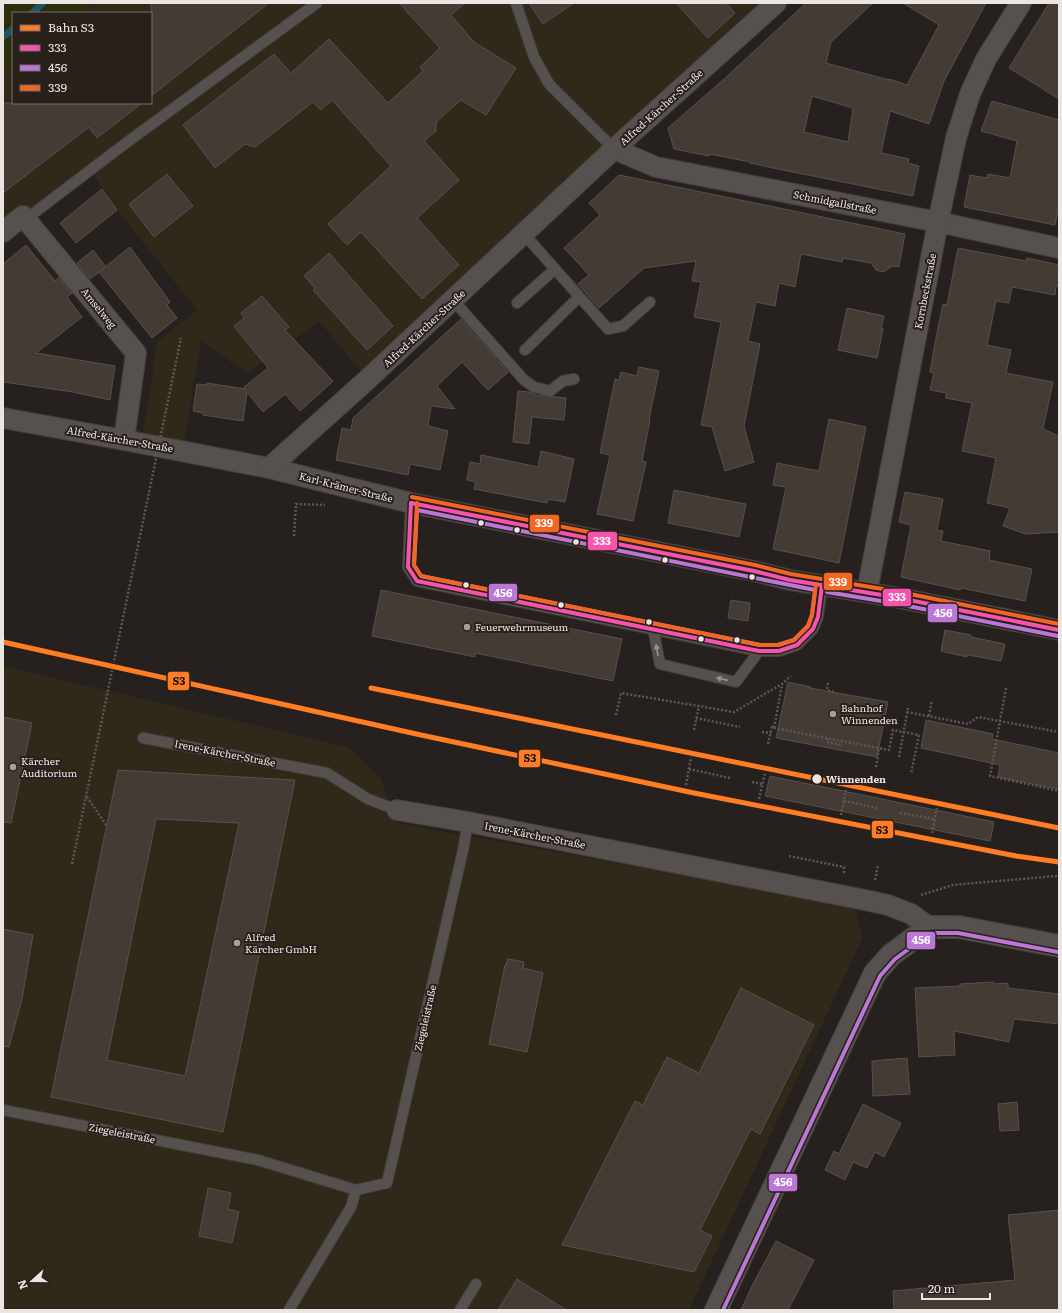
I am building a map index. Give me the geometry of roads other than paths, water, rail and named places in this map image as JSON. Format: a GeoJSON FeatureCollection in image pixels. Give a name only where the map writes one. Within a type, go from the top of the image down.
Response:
{"type":"FeatureCollection","features":[{"type":"Feature","properties":{"kind":"main road"},"geometry":{"type":"LineString","coordinates":[[716,1310],[875,973],[891,955],[928,927],[959,927],[1059,946]]}},
{"type":"Feature","properties":{"kind":"street","name":"Kornbeckstraße"},"geometry":{"type":"LineString","coordinates":[[867,592],[938,222],[956,138],[970,94],[986,59],[1021,3]]}},
{"type":"Feature","properties":{"kind":"street","name":"Alfred-Kärcher-Straße"},"geometry":{"type":"LineString","coordinates":[[3,418],[269,468],[368,379],[614,149],[773,4]]}},
{"type":"Feature","properties":{"kind":"street","name":"Schmidgallstraße"},"geometry":{"type":"LineString","coordinates":[[614,149],[656,167],[938,222],[1059,248]]}},
{"type":"Feature","properties":{"kind":"street"},"geometry":{"type":"LineString","coordinates":[[3,232],[23,216],[26,219]]}},
{"type":"Feature","properties":{"kind":"street","name":"Amselweg"},"geometry":{"type":"LineString","coordinates":[[26,219],[136,354],[124,440]]}},
{"type":"Feature","properties":{"kind":"street","name":"Karl-Krämer-Straße"},"geometry":{"type":"LineString","coordinates":[[269,468],[411,503],[754,571],[790,580],[867,592],[1059,630]]}},
{"type":"Feature","properties":{"kind":"street","name":"Irene-Kärcher-Straße"},"geometry":{"type":"LineString","coordinates":[[397,810],[468,822],[888,905],[911,914],[928,927]]}},
{"type":"Feature","properties":{"kind":"lane"},"geometry":{"type":"LineString","coordinates":[[26,219],[132,138],[317,3]]}},
{"type":"Feature","properties":{"kind":"lane"},"geometry":{"type":"LineString","coordinates":[[516,3],[534,57],[549,84],[614,149]]}},
{"type":"Feature","properties":{"kind":"lane"},"geometry":{"type":"LineString","coordinates":[[524,234],[608,329],[623,326],[650,302]]}},
{"type":"Feature","properties":{"kind":"lane"},"geometry":{"type":"LineString","coordinates":[[517,303],[554,269]]}},
{"type":"Feature","properties":{"kind":"lane"},"geometry":{"type":"LineString","coordinates":[[525,350],[579,297]]}},
{"type":"Feature","properties":{"kind":"lane"},"geometry":{"type":"LineString","coordinates":[[453,300],[524,380],[534,387],[550,391],[563,381],[574,379]]}},
{"type":"Feature","properties":{"kind":"lane"},"geometry":{"type":"LineString","coordinates":[[411,503],[408,567],[417,581],[653,628],[759,651],[779,652],[797,644],[813,629],[818,617],[822,585]]}},
{"type":"Feature","properties":{"kind":"lane"},"geometry":{"type":"LineString","coordinates":[[653,628],[660,664],[736,682],[759,651]]}},
{"type":"Feature","properties":{"kind":"lane","name":"Irene-Kärcher-Straße"},"geometry":{"type":"LineString","coordinates":[[143,738],[327,773],[368,799],[397,810]]}},
{"type":"Feature","properties":{"kind":"lane","name":"Ziegeleistraße"},"geometry":{"type":"LineString","coordinates":[[3,1110],[258,1160],[356,1190],[387,1183],[463,850],[468,822]]}},
{"type":"Feature","properties":{"kind":"lane"},"geometry":{"type":"LineString","coordinates":[[289,1310],[351,1207],[356,1190]]}},
{"type":"Feature","properties":{"kind":"lane"},"geometry":{"type":"LineString","coordinates":[[460,1310],[476,1284]]}},
{"type":"Feature","properties":{"kind":"waterway"},"geometry":{"type":"LineString","coordinates":[[33,12],[43,3]]}},
{"type":"Feature","properties":{"kind":"waterway"},"geometry":{"type":"LineString","coordinates":[[3,37],[12,30]]}},
{"type":"Feature","properties":{"kind":"rail line","name":"S3"},"geometry":{"type":"LineString","coordinates":[[3,642],[421,735],[694,793],[1016,856],[1059,862]]}},
{"type":"Feature","properties":{"kind":"rail line","name":"S3"},"geometry":{"type":"LineString","coordinates":[[371,688],[1059,828]]}},
{"type":"Feature","properties":{"kind":"place","name":"Feuerwehrmuseum"},"geometry":{"type":"Point","coordinates":[467,627]}},
{"type":"Feature","properties":{"kind":"place","name":"Bahnhof Winnenden"},"geometry":{"type":"Point","coordinates":[833,714]}},
{"type":"Feature","properties":{"kind":"place","name":"Kärcher Auditorium"},"geometry":{"type":"Point","coordinates":[13,767]}},
{"type":"Feature","properties":{"kind":"place","name":"Winnenden"},"geometry":{"type":"Point","coordinates":[817,779]}},
{"type":"Feature","properties":{"kind":"place","name":"Alfred Kärcher GmbH"},"geometry":{"type":"Point","coordinates":[237,943]}}]}
